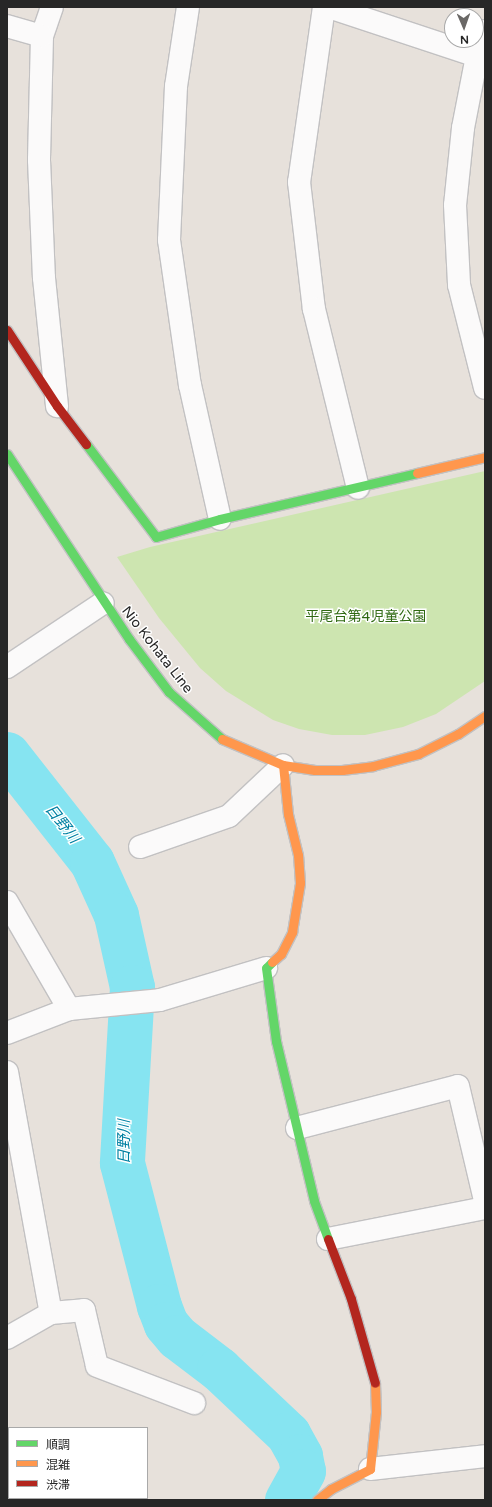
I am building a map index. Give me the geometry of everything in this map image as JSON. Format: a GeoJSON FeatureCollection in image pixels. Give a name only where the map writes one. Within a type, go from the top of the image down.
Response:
{"type":"FeatureCollection","features":[{"type":"Feature","properties":{"kind":"street"},"geometry":{"type":"LineString","coordinates":[[52,7],[42,36],[40,176],[44,278],[57,406]]}},
{"type":"Feature","properties":{"kind":"street"},"geometry":{"type":"LineString","coordinates":[[188,7],[176,86],[169,240],[190,385],[220,519]]}},
{"type":"Feature","properties":{"kind":"street"},"geometry":{"type":"LineString","coordinates":[[324,7],[299,182],[314,309],[358,488]]}},
{"type":"Feature","properties":{"kind":"street"},"geometry":{"type":"LineString","coordinates":[[329,7],[476,56]]}},
{"type":"Feature","properties":{"kind":"street"},"geometry":{"type":"LineString","coordinates":[[7,26],[42,36]]}},
{"type":"Feature","properties":{"kind":"street"},"geometry":{"type":"LineString","coordinates":[[485,31],[476,56],[463,128],[455,205],[459,284],[485,388]]}},
{"type":"Feature","properties":{"kind":"street"},"geometry":{"type":"LineString","coordinates":[[7,330],[57,406],[156,537],[220,519],[358,488],[485,456]]}},
{"type":"Feature","properties":{"kind":"street","name":"Nio Kohata Line"},"geometry":{"type":"LineString","coordinates":[[7,454],[103,603],[169,692],[196,718],[226,741],[283,765],[315,770],[342,770],[373,766],[418,754],[458,734],[485,716]]}},
{"type":"Feature","properties":{"kind":"street"},"geometry":{"type":"LineString","coordinates":[[7,667],[103,603]]}},
{"type":"Feature","properties":{"kind":"street"},"geometry":{"type":"LineString","coordinates":[[140,847],[229,816],[283,765]]}},
{"type":"Feature","properties":{"kind":"street"},"geometry":{"type":"LineString","coordinates":[[7,1033],[79,1008],[160,1000],[266,968],[281,954],[292,932],[300,883],[298,855],[288,814],[283,765]]}},
{"type":"Feature","properties":{"kind":"street"},"geometry":{"type":"LineString","coordinates":[[7,902],[79,1008]]}},
{"type":"Feature","properties":{"kind":"street"},"geometry":{"type":"LineString","coordinates":[[266,968],[276,1041],[314,1201],[375,1378],[376,1412],[370,1469]]}},
{"type":"Feature","properties":{"kind":"street"},"geometry":{"type":"LineString","coordinates":[[7,1072],[51,1313]]}},
{"type":"Feature","properties":{"kind":"street"},"geometry":{"type":"LineString","coordinates":[[297,1128],[458,1086],[485,1200]]}},
{"type":"Feature","properties":{"kind":"street"},"geometry":{"type":"LineString","coordinates":[[328,1239],[485,1208]]}},
{"type":"Feature","properties":{"kind":"street"},"geometry":{"type":"LineString","coordinates":[[7,1338],[51,1313],[84,1310],[97,1366],[194,1402]]}},
{"type":"Feature","properties":{"kind":"street"},"geometry":{"type":"LineString","coordinates":[[317,1500],[331,1490],[370,1469],[485,1456]]}},
{"type":"Feature","properties":{"kind":"green space","name":"平尾台第4児童公園"},"geometry":{"type":"Polygon","coordinates":[[[485,471],[485,681],[436,714],[403,727],[365,735],[332,735],[299,729],[273,720],[226,691],[200,668],[159,618],[117,557],[150,547],[485,471]]]}},
{"type":"Feature","properties":{"kind":"waterway","name":"日野川"},"geometry":{"type":"LineString","coordinates":[[7,754],[92,862],[116,915],[132,987],[122,1163],[159,1306],[166,1324],[177,1337],[219,1369],[288,1434],[300,1456],[303,1471],[287,1500]]}},
{"type":"Feature","properties":{"kind":"traffic: fast"},"geometry":{"type":"LineString","coordinates":[[86,444],[156,537],[220,519],[417,473]]}},
{"type":"Feature","properties":{"kind":"traffic: fast"},"geometry":{"type":"LineString","coordinates":[[7,454],[129,639],[169,692],[222,739]]}},
{"type":"Feature","properties":{"kind":"traffic: fast"},"geometry":{"type":"LineString","coordinates":[[272,962],[266,968],[276,1041],[314,1201],[328,1239]]}},
{"type":"Feature","properties":{"kind":"traffic: slow"},"geometry":{"type":"LineString","coordinates":[[417,473],[485,457]]}},
{"type":"Feature","properties":{"kind":"traffic: slow"},"geometry":{"type":"LineString","coordinates":[[222,739],[283,765],[315,770],[342,770],[373,766],[418,754],[458,734],[485,716]]}},
{"type":"Feature","properties":{"kind":"traffic: slow"},"geometry":{"type":"LineString","coordinates":[[272,962],[281,954],[292,932],[300,883],[298,855],[288,814],[283,765]]}},
{"type":"Feature","properties":{"kind":"traffic: slow"},"geometry":{"type":"LineString","coordinates":[[317,1500],[331,1489],[370,1469],[376,1412],[375,1383]]}},
{"type":"Feature","properties":{"kind":"traffic: jam"},"geometry":{"type":"LineString","coordinates":[[7,330],[57,406],[86,444]]}},
{"type":"Feature","properties":{"kind":"traffic: jam"},"geometry":{"type":"LineString","coordinates":[[328,1239],[351,1299],[375,1383]]}}]}
